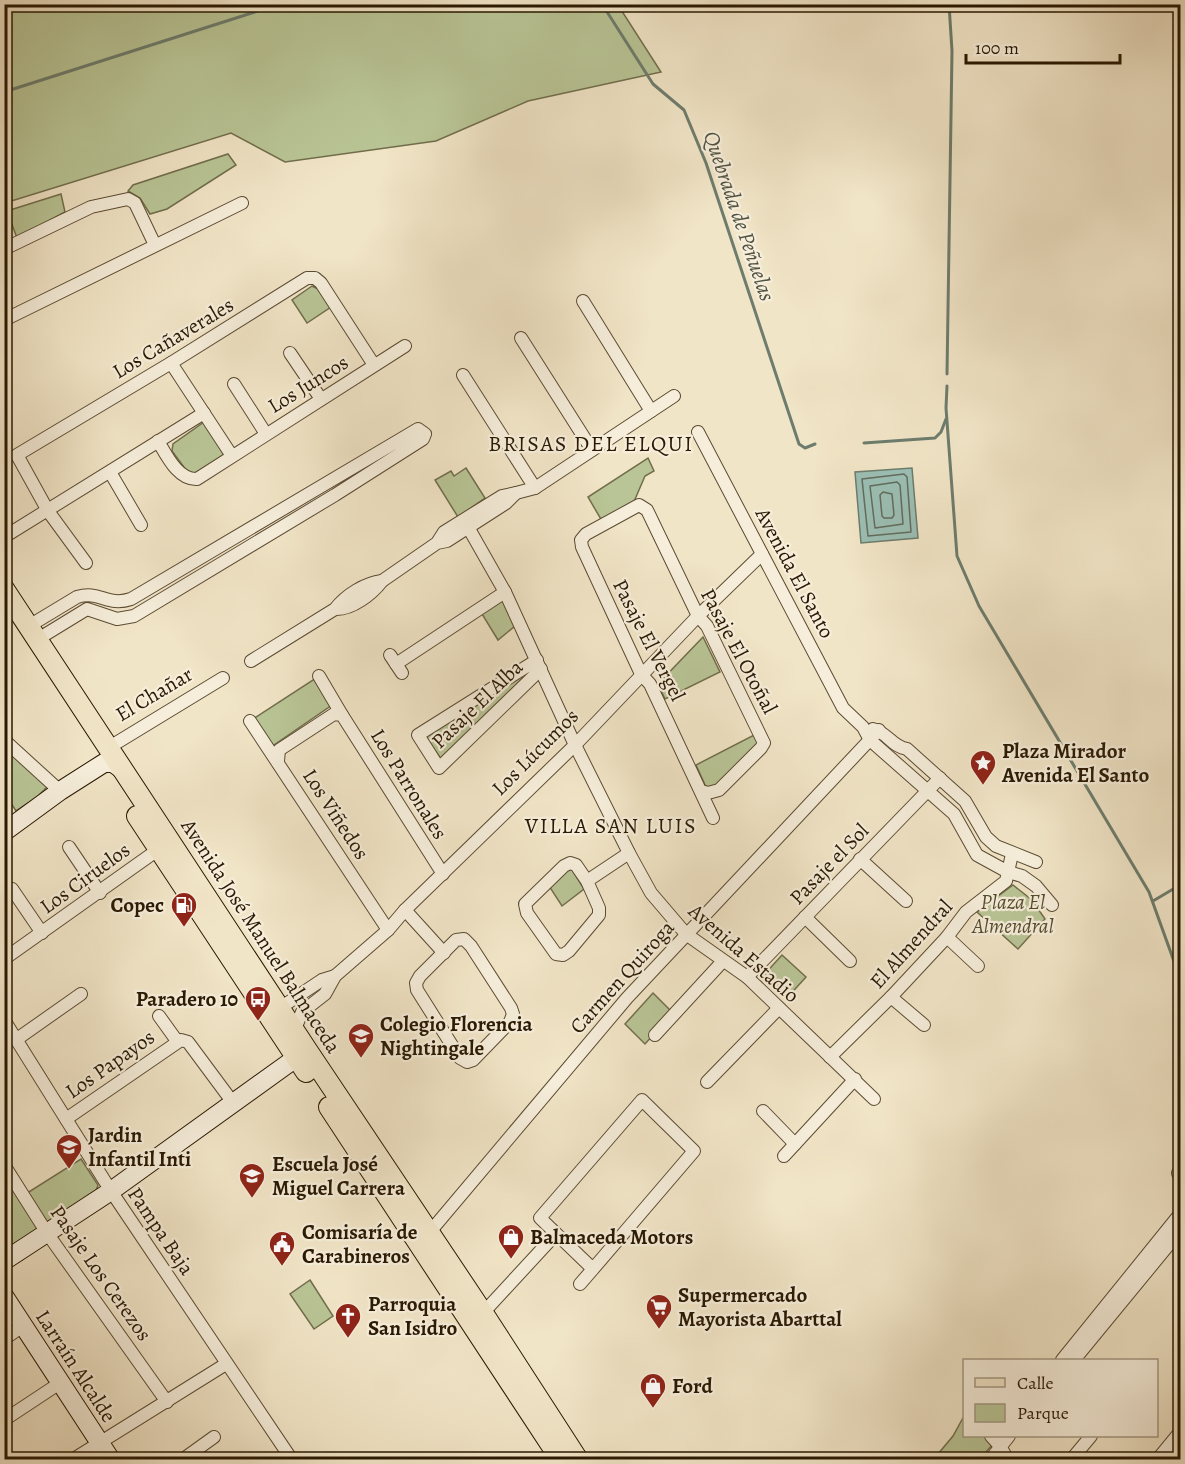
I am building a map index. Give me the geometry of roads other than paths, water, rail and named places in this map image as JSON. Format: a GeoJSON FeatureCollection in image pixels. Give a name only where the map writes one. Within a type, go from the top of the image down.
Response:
{"type":"FeatureCollection","features":[{"type":"Feature","properties":{"kind":"main road","name":"Avenida José Manuel Balmaceda"},"geometry":{"type":"LineString","coordinates":[[4,589],[33,632],[159,849],[302,1054],[561,1460]]}},
{"type":"Feature","properties":{"kind":"main road","name":"Avenida José Manuel Balmaceda"},"geometry":{"type":"LineString","coordinates":[[4,613],[106,755],[124,771],[274,1012],[295,1029],[302,1054],[429,1233],[578,1460]]}},
{"type":"Feature","properties":{"kind":"street"},"geometry":{"type":"LineString","coordinates":[[4,249],[91,207],[128,199],[135,203],[155,245]]}},
{"type":"Feature","properties":{"kind":"street"},"geometry":{"type":"LineString","coordinates":[[4,320],[242,202]]}},
{"type":"Feature","properties":{"kind":"street","name":"Los Cañaverales"},"geometry":{"type":"LineString","coordinates":[[48,511],[17,454],[171,363],[307,278],[315,278],[321,283],[374,365]]}},
{"type":"Feature","properties":{"kind":"street"},"geometry":{"type":"LineString","coordinates":[[583,301],[651,411]]}},
{"type":"Feature","properties":{"kind":"street"},"geometry":{"type":"LineString","coordinates":[[521,338],[592,450]]}},
{"type":"Feature","properties":{"kind":"street","name":"Los Juncos"},"geometry":{"type":"LineString","coordinates":[[158,441],[177,470],[190,480],[197,479],[405,346]]}},
{"type":"Feature","properties":{"kind":"street"},"geometry":{"type":"LineString","coordinates":[[290,353],[321,399]]}},
{"type":"Feature","properties":{"kind":"street"},"geometry":{"type":"LineString","coordinates":[[171,363],[232,456]]}},
{"type":"Feature","properties":{"kind":"street"},"geometry":{"type":"LineString","coordinates":[[463,375],[535,488]]}},
{"type":"Feature","properties":{"kind":"street"},"geometry":{"type":"LineString","coordinates":[[234,384],[266,434]]}},
{"type":"Feature","properties":{"kind":"street"},"geometry":{"type":"LineString","coordinates":[[251,662],[335,609],[344,609],[374,591],[382,581],[437,543],[444,532],[502,496],[535,488],[674,396]]}},
{"type":"Feature","properties":{"kind":"street"},"geometry":{"type":"LineString","coordinates":[[4,537],[204,413]]}},
{"type":"Feature","properties":{"kind":"street"},"geometry":{"type":"LineString","coordinates":[[418,429],[425,434],[423,439],[335,495],[134,616],[117,619],[87,609],[33,632],[77,597],[95,595],[120,603],[131,599],[418,429]]}},
{"type":"Feature","properties":{"kind":"street","name":"Avenida El Santo"},"geometry":{"type":"LineString","coordinates":[[698,432],[843,708],[874,735],[898,748],[907,749],[940,778],[965,801],[986,837],[996,846],[1036,862]]}},
{"type":"Feature","properties":{"kind":"street"},"geometry":{"type":"LineString","coordinates":[[110,472],[141,525]]}},
{"type":"Feature","properties":{"kind":"street"},"geometry":{"type":"LineString","coordinates":[[328,482],[335,495]]}},
{"type":"Feature","properties":{"kind":"street"},"geometry":{"type":"LineString","coordinates":[[437,543],[447,541],[506,503],[516,493]]}},
{"type":"Feature","properties":{"kind":"street","name":"Pasaje El Otoñal"},"geometry":{"type":"LineString","coordinates":[[639,505],[647,510],[698,616],[707,626],[764,743],[719,790],[708,793],[701,791]]}},
{"type":"Feature","properties":{"kind":"street","name":"Pasaje El Vergel"},"geometry":{"type":"LineString","coordinates":[[639,505],[586,534],[581,540],[582,547],[641,674],[650,684],[713,818]]}},
{"type":"Feature","properties":{"kind":"street"},"geometry":{"type":"LineString","coordinates":[[48,511],[86,563]]}},
{"type":"Feature","properties":{"kind":"street","name":"Avenida Estadio"},"geometry":{"type":"LineString","coordinates":[[468,527],[505,592],[575,745],[651,892],[686,934],[747,977],[874,1099]]}},
{"type":"Feature","properties":{"kind":"street"},"geometry":{"type":"LineString","coordinates":[[250,528],[258,542]]}},
{"type":"Feature","properties":{"kind":"street","name":"Los Lúcumos"},"geometry":{"type":"LineString","coordinates":[[295,1029],[302,1012],[325,994],[335,976],[388,930],[405,910],[575,745],[641,674],[762,554]]}},
{"type":"Feature","properties":{"kind":"street"},"geometry":{"type":"LineString","coordinates":[[164,580],[171,593]]}},
{"type":"Feature","properties":{"kind":"street"},"geometry":{"type":"LineString","coordinates":[[396,664],[505,592]]}},
{"type":"Feature","properties":{"kind":"street","name":"Pasaje El Alba"},"geometry":{"type":"LineString","coordinates":[[539,665],[439,768],[418,735],[539,665]]}},
{"type":"Feature","properties":{"kind":"street","name":"Los Parronales"},"geometry":{"type":"LineString","coordinates":[[319,676],[443,874]]}},
{"type":"Feature","properties":{"kind":"street","name":"El Chañar"},"geometry":{"type":"LineString","coordinates":[[4,832],[106,755],[223,678]]}},
{"type":"Feature","properties":{"kind":"street"},"geometry":{"type":"LineString","coordinates":[[278,760],[279,750],[334,714],[342,716]]}},
{"type":"Feature","properties":{"kind":"street","name":"Los Viñedos"},"geometry":{"type":"LineString","coordinates":[[250,721],[278,760],[388,930]]}},
{"type":"Feature","properties":{"kind":"street"},"geometry":{"type":"LineString","coordinates":[[874,735],[927,791],[954,814],[977,855],[1008,872],[1022,876],[1036,886],[1052,905]]}},
{"type":"Feature","properties":{"kind":"street","name":"Carmen Quiroga"},"geometry":{"type":"LineString","coordinates":[[429,1233],[627,998],[874,735]]}},
{"type":"Feature","properties":{"kind":"street"},"geometry":{"type":"LineString","coordinates":[[4,740],[60,791]]}},
{"type":"Feature","properties":{"kind":"street","name":"Pasaje el Sol"},"geometry":{"type":"LineString","coordinates":[[747,977],[940,778]]}},
{"type":"Feature","properties":{"kind":"street"},"geometry":{"type":"LineString","coordinates":[[69,848],[100,893]]}},
{"type":"Feature","properties":{"kind":"street","name":"Los Ciruelos"},"geometry":{"type":"LineString","coordinates":[[4,959],[159,849]]}},
{"type":"Feature","properties":{"kind":"street"},"geometry":{"type":"LineString","coordinates":[[587,881],[629,853]]}},
{"type":"Feature","properties":{"kind":"street","name":"El Almendral"},"geometry":{"type":"LineString","coordinates":[[830,1057],[891,997],[971,908],[1006,881],[1012,854]]}},
{"type":"Feature","properties":{"kind":"street"},"geometry":{"type":"LineString","coordinates":[[860,859],[906,901]]}},
{"type":"Feature","properties":{"kind":"street"},"geometry":{"type":"LineString","coordinates":[[570,863],[576,865],[587,881],[599,908],[599,915],[569,951],[563,955],[556,954],[526,913],[525,904],[564,866],[570,863]]}},
{"type":"Feature","properties":{"kind":"street"},"geometry":{"type":"LineString","coordinates":[[12,889],[42,933]]}},
{"type":"Feature","properties":{"kind":"street"},"geometry":{"type":"LineString","coordinates":[[405,910],[444,953]]}},
{"type":"Feature","properties":{"kind":"street"},"geometry":{"type":"LineString","coordinates":[[805,917],[850,961]]}},
{"type":"Feature","properties":{"kind":"street"},"geometry":{"type":"LineString","coordinates":[[947,937],[978,966]]}},
{"type":"Feature","properties":{"kind":"street"},"geometry":{"type":"LineString","coordinates":[[464,939],[471,945],[513,1014],[510,1022],[473,1060],[467,1062],[460,1058],[417,990],[416,983],[420,976],[444,953],[456,940],[464,939]]}},
{"type":"Feature","properties":{"kind":"street"},"geometry":{"type":"LineString","coordinates":[[655,1035],[723,961]]}},
{"type":"Feature","properties":{"kind":"street","name":"Los Lúcumos"},"geometry":{"type":"LineString","coordinates":[[274,1012],[322,980],[335,976]]}},
{"type":"Feature","properties":{"kind":"street"},"geometry":{"type":"LineString","coordinates":[[17,1039],[81,994]]}},
{"type":"Feature","properties":{"kind":"street"},"geometry":{"type":"LineString","coordinates":[[891,997],[924,1025]]}},
{"type":"Feature","properties":{"kind":"street"},"geometry":{"type":"LineString","coordinates":[[707,1082],[779,1008]]}},
{"type":"Feature","properties":{"kind":"street","name":"Los Papayos"},"geometry":{"type":"LineString","coordinates":[[159,1016],[177,1041]]}},
{"type":"Feature","properties":{"kind":"street","name":"Pampa Baja"},"geometry":{"type":"LineString","coordinates":[[4,1020],[111,1191],[292,1460]]}},
{"type":"Feature","properties":{"kind":"street","name":"Los Papayos"},"geometry":{"type":"LineString","coordinates":[[66,1119],[177,1041],[185,1040],[234,1104]]}},
{"type":"Feature","properties":{"kind":"street"},"geometry":{"type":"LineString","coordinates":[[4,1261],[111,1191],[302,1054]]}},
{"type":"Feature","properties":{"kind":"street"},"geometry":{"type":"LineString","coordinates":[[784,1156],[855,1079]]}},
{"type":"Feature","properties":{"kind":"street"},"geometry":{"type":"LineString","coordinates":[[580,1284],[593,1269],[693,1151],[642,1100],[540,1218],[593,1269]]}},
{"type":"Feature","properties":{"kind":"street"},"geometry":{"type":"LineString","coordinates":[[763,1111],[795,1144]]}},
{"type":"Feature","properties":{"kind":"street","name":"Pasaje Los Cerezos"},"geometry":{"type":"LineString","coordinates":[[4,1165],[47,1233],[167,1402]]}},
{"type":"Feature","properties":{"kind":"street"},"geometry":{"type":"LineString","coordinates":[[1063,1359],[1099,1322],[1147,1263],[1180,1214]]}},
{"type":"Feature","properties":{"kind":"street"},"geometry":{"type":"LineString","coordinates":[[1147,1263],[1180,1231]]}},
{"type":"Feature","properties":{"kind":"street"},"geometry":{"type":"LineString","coordinates":[[483,1313],[555,1234]]}},
{"type":"Feature","properties":{"kind":"street","name":"Larraín Alcalde"},"geometry":{"type":"LineString","coordinates":[[4,1296],[111,1460]]}},
{"type":"Feature","properties":{"kind":"street"},"geometry":{"type":"LineString","coordinates":[[1075,1359],[1099,1322]]}},
{"type":"Feature","properties":{"kind":"street"},"geometry":{"type":"LineString","coordinates":[[4,1339],[23,1326]]}},
{"type":"Feature","properties":{"kind":"street"},"geometry":{"type":"LineString","coordinates":[[72,1460],[226,1364]]}},
{"type":"Feature","properties":{"kind":"street"},"geometry":{"type":"LineString","coordinates":[[4,1420],[60,1383]]}},
{"type":"Feature","properties":{"kind":"street"},"geometry":{"type":"LineString","coordinates":[[1157,1460],[1180,1432]]}},
{"type":"Feature","properties":{"kind":"street"},"geometry":{"type":"LineString","coordinates":[[182,1460],[214,1437]]}},
{"type":"Feature","properties":{"kind":"street"},"geometry":{"type":"LineString","coordinates":[[992,1437],[1008,1460]]}},
{"type":"Feature","properties":{"kind":"street"},"geometry":{"type":"LineString","coordinates":[[990,1460],[1008,1437]]}},
{"type":"Feature","properties":{"kind":"street"},"geometry":{"type":"LineString","coordinates":[[1071,1460],[1090,1437]]}},
{"type":"Feature","properties":{"kind":"street"},"geometry":{"type":"LineString","coordinates":[[1170,1460],[1180,1447]]}},
{"type":"Feature","properties":{"kind":"water"},"geometry":{"type":"Polygon","coordinates":[[[912,468],[918,538],[861,543],[855,472],[912,468]]]}},
{"type":"Feature","properties":{"kind":"waterway","name":"Quebrada de Peñuelas"},"geometry":{"type":"LineString","coordinates":[[4,92],[280,4]]}},
{"type":"Feature","properties":{"kind":"waterway","name":"Quebrada de Peñuelas"},"geometry":{"type":"LineString","coordinates":[[602,4],[653,84],[684,110],[706,163],[799,444],[805,448],[815,444]]}},
{"type":"Feature","properties":{"kind":"waterway"},"geometry":{"type":"LineString","coordinates":[[947,374],[952,51],[949,4]]}},
{"type":"Feature","properties":{"kind":"waterway"},"geometry":{"type":"LineString","coordinates":[[947,386],[946,408],[957,556],[979,606],[1149,892],[1180,978]]}},
{"type":"Feature","properties":{"kind":"waterway"},"geometry":{"type":"LineString","coordinates":[[864,443],[935,438],[941,432],[946,419]]}},
{"type":"Feature","properties":{"kind":"waterway"},"geometry":{"type":"LineString","coordinates":[[1153,901],[1180,885]]}},
{"type":"Feature","properties":{"kind":"place","name":"Plaza Mirador Avenida El Santo"},"geometry":{"type":"Point","coordinates":[983,786]}},
{"type":"Feature","properties":{"kind":"place","name":"Copec"},"geometry":{"type":"Point","coordinates":[184,928]}},
{"type":"Feature","properties":{"kind":"place","name":"Paradero 10"},"geometry":{"type":"Point","coordinates":[258,1022]}},
{"type":"Feature","properties":{"kind":"place","name":"Colegio Florencia Nightingale"},"geometry":{"type":"Point","coordinates":[361,1059]}},
{"type":"Feature","properties":{"kind":"place","name":"Jardin Infantil Inti"},"geometry":{"type":"Point","coordinates":[69,1170]}},
{"type":"Feature","properties":{"kind":"place","name":"Escuela José Miguel Carrera"},"geometry":{"type":"Point","coordinates":[252,1199]}},
{"type":"Feature","properties":{"kind":"place","name":"Balmaceda Motors"},"geometry":{"type":"Point","coordinates":[511,1260]}},
{"type":"Feature","properties":{"kind":"place","name":"Comisaría de Carabineros"},"geometry":{"type":"Point","coordinates":[282,1267]}},
{"type":"Feature","properties":{"kind":"place","name":"Supermercado Mayorista Abarttal"},"geometry":{"type":"Point","coordinates":[659,1330]}},
{"type":"Feature","properties":{"kind":"place","name":"Parroquia San Isidro"},"geometry":{"type":"Point","coordinates":[348,1339]}},
{"type":"Feature","properties":{"kind":"place","name":"Ford"},"geometry":{"type":"Point","coordinates":[653,1409]}},
{"type":"Feature","properties":{"kind":"district","name":"BRISAS DEL ELQUI"},"geometry":{"type":"Point","coordinates":[591,444]}},
{"type":"Feature","properties":{"kind":"district","name":"VILLA SAN LUIS"},"geometry":{"type":"Point","coordinates":[611,826]}},
{"type":"Feature","properties":{"kind":"park label","name":"Plaza El Almendral"},"geometry":{"type":"Point","coordinates":[1013,914]}}]}
